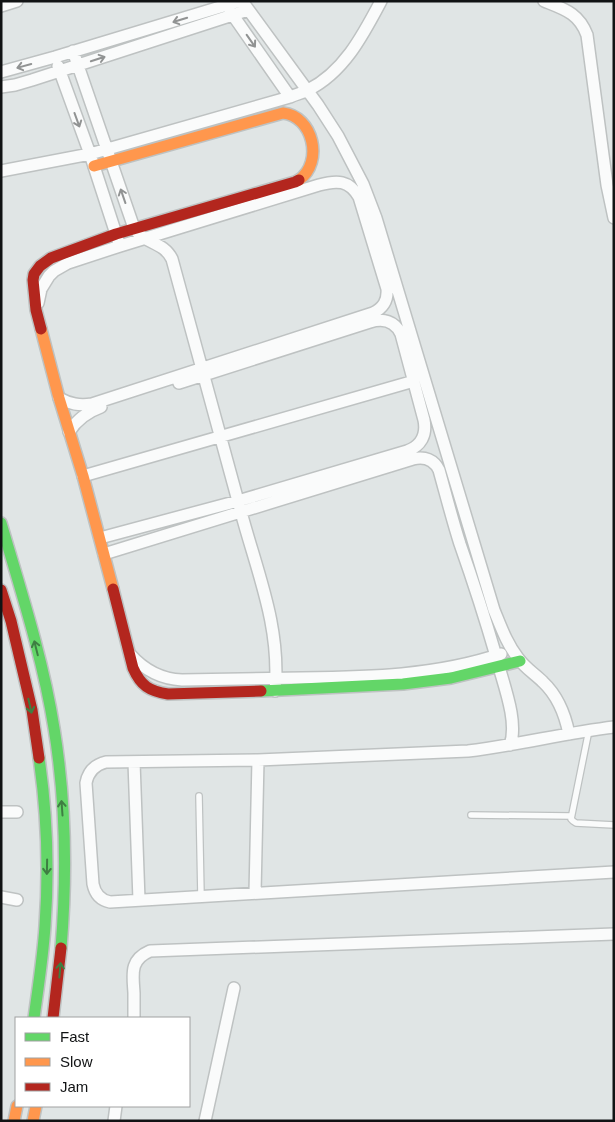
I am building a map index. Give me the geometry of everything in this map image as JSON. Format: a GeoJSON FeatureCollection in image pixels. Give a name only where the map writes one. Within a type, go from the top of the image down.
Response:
{"type":"FeatureCollection","features":[{"type":"Feature","properties":{"kind":"street"},"geometry":{"type":"LineString","coordinates":[[1,6],[17,1]]}},
{"type":"Feature","properties":{"kind":"street"},"geometry":{"type":"LineString","coordinates":[[1,171],[90,154],[290,97],[307,90],[327,78],[346,58],[362,36],[381,1]]}},
{"type":"Feature","properties":{"kind":"street"},"geometry":{"type":"LineString","coordinates":[[544,1],[572,13],[581,23],[588,36],[605,167],[614,218]]}},
{"type":"Feature","properties":{"kind":"street"},"geometry":{"type":"LineString","coordinates":[[1,72],[244,4],[338,136],[363,184],[370,201],[488,593],[500,626],[512,651],[553,693],[565,716],[569,734]]}},
{"type":"Feature","properties":{"kind":"street"},"geometry":{"type":"LineString","coordinates":[[228,8],[290,97]]}},
{"type":"Feature","properties":{"kind":"street"},"geometry":{"type":"LineString","coordinates":[[1,86],[24,83],[78,66],[228,8]]}},
{"type":"Feature","properties":{"kind":"street"},"geometry":{"type":"LineString","coordinates":[[73,51],[134,228],[144,239],[167,250],[172,259],[272,625],[276,652],[275,691]]}},
{"type":"Feature","properties":{"kind":"street"},"geometry":{"type":"LineString","coordinates":[[55,57],[90,154],[120,246]]}},
{"type":"Feature","properties":{"kind":"street"},"geometry":{"type":"LineString","coordinates":[[94,166],[281,113],[297,117],[306,128],[312,141],[313,155],[310,169],[301,179],[295,182],[116,234],[45,261],[34,274],[36,310],[59,398],[100,538],[133,668],[136,678],[142,685],[159,693],[178,694],[379,686],[427,682],[474,674],[512,651]]}},
{"type":"Feature","properties":{"kind":"street"},"geometry":{"type":"LineString","coordinates":[[36,310],[44,282],[54,271],[68,264],[120,246],[329,182],[346,184],[359,197],[387,289],[387,299],[382,308],[373,313],[92,411],[79,419],[69,432]]}},
{"type":"Feature","properties":{"kind":"street"},"geometry":{"type":"LineString","coordinates":[[59,398],[71,404],[92,404],[380,320],[390,322],[398,329],[414,381],[425,426],[424,437],[417,446],[104,554]]}},
{"type":"Feature","properties":{"kind":"street"},"geometry":{"type":"LineString","coordinates":[[83,476],[414,381]]}},
{"type":"Feature","properties":{"kind":"street"},"geometry":{"type":"LineString","coordinates":[[100,538],[239,507],[413,459],[428,459],[439,470],[483,610],[512,721],[513,731],[510,745]]}},
{"type":"Feature","properties":{"kind":"street"},"geometry":{"type":"LineString","coordinates":[[1,523],[24,600],[46,691],[54,729],[62,803],[65,878],[64,923],[59,983],[53,1017]]}},
{"type":"Feature","properties":{"kind":"street"},"geometry":{"type":"LineString","coordinates":[[1,590],[32,710],[44,794],[47,859],[45,926],[34,1017]]}},
{"type":"Feature","properties":{"kind":"street"},"geometry":{"type":"LineString","coordinates":[[129,652],[152,673],[175,680],[353,678],[387,676],[497,661],[520,661]]}},
{"type":"Feature","properties":{"kind":"street"},"geometry":{"type":"LineString","coordinates":[[614,727],[468,751],[258,760],[106,762],[97,765],[90,772],[86,783],[93,884],[96,892],[102,899],[110,902],[614,872]]}},
{"type":"Feature","properties":{"kind":"street"},"geometry":{"type":"LineString","coordinates":[[256,893],[258,760]]}},
{"type":"Feature","properties":{"kind":"street"},"geometry":{"type":"LineString","coordinates":[[134,762],[139,900]]}},
{"type":"Feature","properties":{"kind":"street"},"geometry":{"type":"LineString","coordinates":[[1,812],[17,812]]}},
{"type":"Feature","properties":{"kind":"street"},"geometry":{"type":"LineString","coordinates":[[1,897],[17,900]]}},
{"type":"Feature","properties":{"kind":"street"},"geometry":{"type":"LineString","coordinates":[[134,1017],[133,969],[140,957],[150,952],[614,934]]}},
{"type":"Feature","properties":{"kind":"street"},"geometry":{"type":"LineString","coordinates":[[205,1121],[234,988]]}},
{"type":"Feature","properties":{"kind":"street"},"geometry":{"type":"LineString","coordinates":[[14,1121],[17,1107]]}},
{"type":"Feature","properties":{"kind":"street"},"geometry":{"type":"LineString","coordinates":[[33,1121],[36,1107]]}},
{"type":"Feature","properties":{"kind":"street"},"geometry":{"type":"LineString","coordinates":[[114,1121],[116,1107]]}},
{"type":"Feature","properties":{"kind":"lane"},"geometry":{"type":"LineString","coordinates":[[589,730],[571,816],[572,820],[576,823],[614,825]]}},
{"type":"Feature","properties":{"kind":"lane"},"geometry":{"type":"LineString","coordinates":[[199,796],[201,896]]}},
{"type":"Feature","properties":{"kind":"lane"},"geometry":{"type":"LineString","coordinates":[[471,815],[571,816]]}},
{"type":"Feature","properties":{"kind":"traffic: fast"},"geometry":{"type":"LineString","coordinates":[[1,523],[38,651],[58,755],[63,810],[65,866],[61,948]]}},
{"type":"Feature","properties":{"kind":"traffic: fast"},"geometry":{"type":"LineString","coordinates":[[261,691],[403,684],[451,678],[520,661]]}},
{"type":"Feature","properties":{"kind":"traffic: fast"},"geometry":{"type":"LineString","coordinates":[[34,1017],[44,938],[47,884],[45,821],[39,758]]}},
{"type":"Feature","properties":{"kind":"traffic: slow"},"geometry":{"type":"LineString","coordinates":[[94,166],[283,113],[293,116],[302,122],[312,141],[313,152],[311,162],[307,172],[299,180]]}},
{"type":"Feature","properties":{"kind":"traffic: slow"},"geometry":{"type":"LineString","coordinates":[[41,329],[113,589]]}},
{"type":"Feature","properties":{"kind":"traffic: slow"},"geometry":{"type":"LineString","coordinates":[[14,1121],[17,1107]]}},
{"type":"Feature","properties":{"kind":"traffic: slow"},"geometry":{"type":"LineString","coordinates":[[33,1121],[36,1107]]}},
{"type":"Feature","properties":{"kind":"traffic: jam"},"geometry":{"type":"LineString","coordinates":[[41,329],[36,310],[33,280],[34,274],[40,266],[51,258],[116,234],[299,180]]}},
{"type":"Feature","properties":{"kind":"traffic: jam"},"geometry":{"type":"LineString","coordinates":[[113,589],[133,668],[146,687],[168,694],[261,691]]}},
{"type":"Feature","properties":{"kind":"traffic: jam"},"geometry":{"type":"LineString","coordinates":[[1,590],[11,621],[32,710],[39,758]]}},
{"type":"Feature","properties":{"kind":"traffic: jam"},"geometry":{"type":"LineString","coordinates":[[53,1017],[61,948]]}}]}
